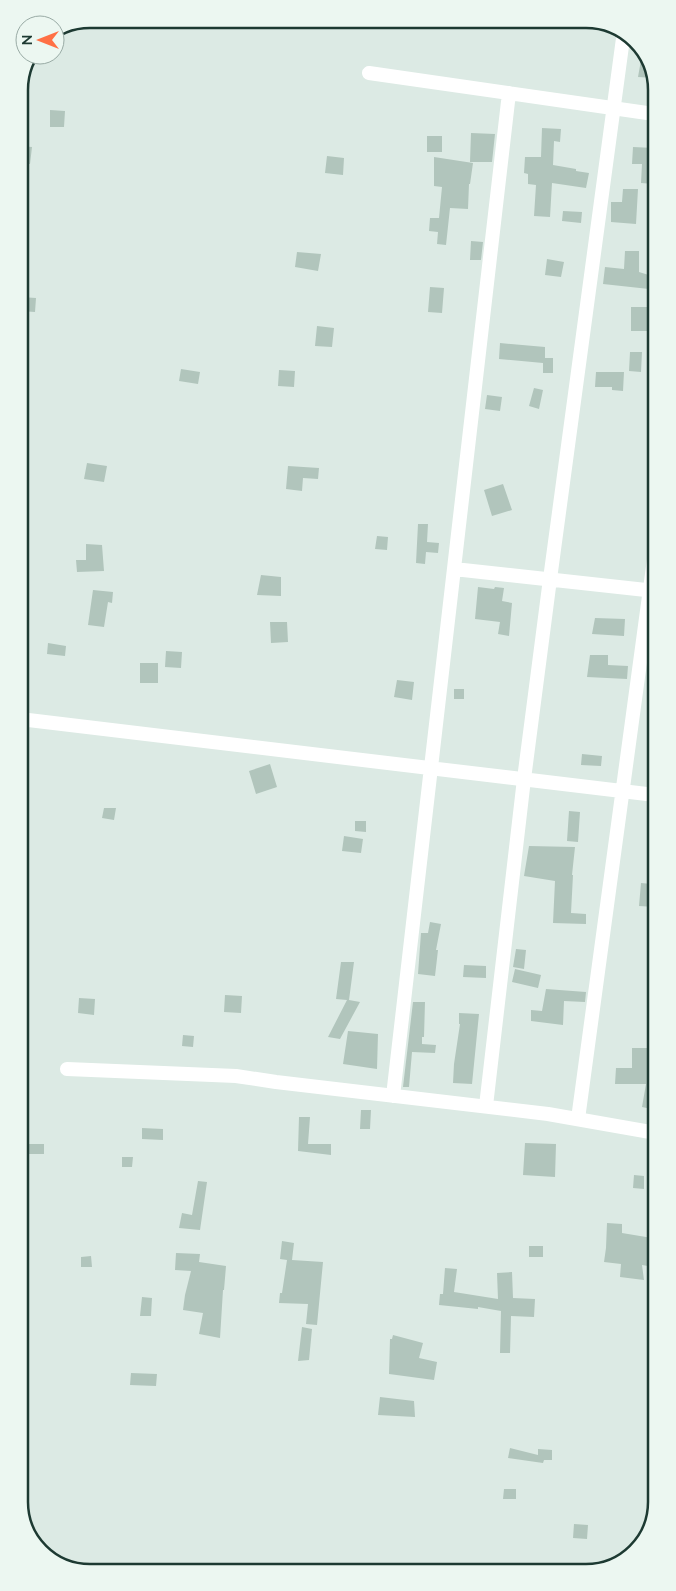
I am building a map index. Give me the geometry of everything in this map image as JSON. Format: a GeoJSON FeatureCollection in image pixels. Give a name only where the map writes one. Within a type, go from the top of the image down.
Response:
{"type":"FeatureCollection","features":[{"type":"Feature","properties":{"kind":"street"},"geometry":{"type":"LineString","coordinates":[[486,1106],[524,780],[623,39]]}},
{"type":"Feature","properties":{"kind":"street"},"geometry":{"type":"LineString","coordinates":[[369,73],[648,113]]}},
{"type":"Feature","properties":{"kind":"street"},"geometry":{"type":"LineString","coordinates":[[393,1096],[509,93]]}},
{"type":"Feature","properties":{"kind":"street"},"geometry":{"type":"LineString","coordinates":[[454,569],[648,590]]}},
{"type":"Feature","properties":{"kind":"street"},"geometry":{"type":"LineString","coordinates":[[578,1119],[648,618]]}},
{"type":"Feature","properties":{"kind":"street"},"geometry":{"type":"LineString","coordinates":[[28,720],[648,794]]}},
{"type":"Feature","properties":{"kind":"street"},"geometry":{"type":"LineString","coordinates":[[67,1069],[236,1076],[548,1114],[648,1132]]}},
{"type":"Feature","properties":{"kind":"building"},"geometry":{"type":"Polygon","coordinates":[[[641,60],[647,78],[638,77],[641,60]]]}},
{"type":"Feature","properties":{"kind":"building"},"geometry":{"type":"Polygon","coordinates":[[[50,110],[65,111],[64,127],[50,127],[50,110]]]}},
{"type":"Feature","properties":{"kind":"building"},"geometry":{"type":"Polygon","coordinates":[[[542,128],[561,129],[560,142],[554,141],[553,165],[589,173],[586,188],[552,183],[550,217],[534,216],[536,185],[528,184],[528,174],[524,173],[525,157],[541,157],[542,128]]]}},
{"type":"Feature","properties":{"kind":"building"},"geometry":{"type":"Polygon","coordinates":[[[471,133],[495,134],[492,162],[470,162],[471,133]]]}},
{"type":"Feature","properties":{"kind":"building"},"geometry":{"type":"Polygon","coordinates":[[[427,136],[442,136],[442,152],[427,152],[427,136]]]}},
{"type":"Feature","properties":{"kind":"building"},"geometry":{"type":"Polygon","coordinates":[[[28,147],[32,147],[30,164],[28,164],[28,147]]]}},
{"type":"Feature","properties":{"kind":"building"},"geometry":{"type":"Polygon","coordinates":[[[633,147],[648,148],[648,184],[641,183],[642,164],[632,164],[633,147]]]}},
{"type":"Feature","properties":{"kind":"building"},"geometry":{"type":"Polygon","coordinates":[[[327,156],[344,158],[343,175],[325,173],[327,156]]]}},
{"type":"Feature","properties":{"kind":"building"},"geometry":{"type":"Polygon","coordinates":[[[434,157],[473,163],[469,184],[468,209],[450,208],[446,245],[437,244],[438,232],[429,231],[430,218],[439,218],[442,187],[434,186],[434,157]]]}},
{"type":"Feature","properties":{"kind":"building"},"geometry":{"type":"Polygon","coordinates":[[[623,189],[638,189],[636,224],[611,222],[611,202],[622,202],[623,189]]]}},
{"type":"Feature","properties":{"kind":"building"},"geometry":{"type":"Polygon","coordinates":[[[563,211],[582,212],[581,223],[562,221],[563,211]]]}},
{"type":"Feature","properties":{"kind":"building"},"geometry":{"type":"Polygon","coordinates":[[[471,241],[483,242],[481,260],[470,260],[471,241]]]}},
{"type":"Feature","properties":{"kind":"building"},"geometry":{"type":"Polygon","coordinates":[[[625,251],[639,251],[639,272],[648,275],[648,289],[603,284],[605,267],[624,269],[625,251]]]}},
{"type":"Feature","properties":{"kind":"building"},"geometry":{"type":"Polygon","coordinates":[[[297,252],[321,254],[318,271],[295,267],[297,252]]]}},
{"type":"Feature","properties":{"kind":"building"},"geometry":{"type":"Polygon","coordinates":[[[547,259],[564,262],[561,277],[545,275],[547,259]]]}},
{"type":"Feature","properties":{"kind":"building"},"geometry":{"type":"Polygon","coordinates":[[[430,287],[444,288],[442,313],[428,312],[430,287]]]}},
{"type":"Feature","properties":{"kind":"building"},"geometry":{"type":"Polygon","coordinates":[[[28,297],[36,298],[35,312],[28,312],[28,297]]]}},
{"type":"Feature","properties":{"kind":"building"},"geometry":{"type":"Polygon","coordinates":[[[631,307],[648,307],[648,331],[631,331],[631,307]]]}},
{"type":"Feature","properties":{"kind":"building"},"geometry":{"type":"Polygon","coordinates":[[[317,326],[334,328],[332,347],[315,346],[317,326]]]}},
{"type":"Feature","properties":{"kind":"building"},"geometry":{"type":"Polygon","coordinates":[[[500,343],[545,347],[545,358],[553,358],[553,373],[543,373],[543,363],[499,359],[500,343]]]}},
{"type":"Feature","properties":{"kind":"building"},"geometry":{"type":"Polygon","coordinates":[[[630,352],[642,352],[641,372],[629,371],[630,352]]]}},
{"type":"Feature","properties":{"kind":"building"},"geometry":{"type":"Polygon","coordinates":[[[181,369],[200,372],[198,384],[179,381],[181,369]]]}},
{"type":"Feature","properties":{"kind":"building"},"geometry":{"type":"Polygon","coordinates":[[[279,370],[295,371],[294,387],[278,386],[279,370]]]}},
{"type":"Feature","properties":{"kind":"building"},"geometry":{"type":"Polygon","coordinates":[[[596,372],[624,372],[623,391],[612,390],[612,387],[595,387],[596,372]]]}},
{"type":"Feature","properties":{"kind":"building"},"geometry":{"type":"Polygon","coordinates":[[[534,388],[543,390],[539,409],[529,406],[534,388]]]}},
{"type":"Feature","properties":{"kind":"building"},"geometry":{"type":"Polygon","coordinates":[[[487,395],[502,397],[500,411],[485,409],[487,395]]]}},
{"type":"Feature","properties":{"kind":"building"},"geometry":{"type":"Polygon","coordinates":[[[87,463],[107,466],[104,482],[84,479],[87,463]]]}},
{"type":"Feature","properties":{"kind":"building"},"geometry":{"type":"Polygon","coordinates":[[[288,466],[319,468],[318,479],[303,478],[302,491],[286,489],[288,466]]]}},
{"type":"Feature","properties":{"kind":"building"},"geometry":{"type":"Polygon","coordinates":[[[503,484],[512,510],[492,516],[484,490],[503,484]]]}},
{"type":"Feature","properties":{"kind":"building"},"geometry":{"type":"Polygon","coordinates":[[[418,524],[428,524],[427,542],[439,543],[438,553],[426,552],[425,564],[416,563],[418,524]]]}},
{"type":"Feature","properties":{"kind":"building"},"geometry":{"type":"Polygon","coordinates":[[[377,536],[388,537],[387,550],[375,549],[377,536]]]}},
{"type":"Feature","properties":{"kind":"building"},"geometry":{"type":"Polygon","coordinates":[[[86,544],[102,545],[104,571],[77,572],[76,560],[86,560],[86,544]]]}},
{"type":"Feature","properties":{"kind":"building"},"geometry":{"type":"Polygon","coordinates":[[[261,575],[281,577],[281,596],[257,595],[261,575]]]}},
{"type":"Feature","properties":{"kind":"building"},"geometry":{"type":"Polygon","coordinates":[[[478,587],[504,588],[502,601],[512,603],[509,636],[498,634],[500,622],[475,619],[478,587]]]}},
{"type":"Feature","properties":{"kind":"building"},"geometry":{"type":"Polygon","coordinates":[[[93,590],[113,592],[112,603],[108,602],[104,627],[88,625],[93,590]]]}},
{"type":"Feature","properties":{"kind":"building"},"geometry":{"type":"Polygon","coordinates":[[[595,618],[625,619],[624,636],[592,634],[595,618]]]}},
{"type":"Feature","properties":{"kind":"building"},"geometry":{"type":"Polygon","coordinates":[[[270,622],[287,622],[288,642],[271,643],[270,622]]]}},
{"type":"Feature","properties":{"kind":"building"},"geometry":{"type":"Polygon","coordinates":[[[48,643],[66,646],[65,656],[47,654],[48,643]]]}},
{"type":"Feature","properties":{"kind":"building"},"geometry":{"type":"Polygon","coordinates":[[[166,651],[182,652],[181,668],[165,667],[166,651]]]}},
{"type":"Feature","properties":{"kind":"building"},"geometry":{"type":"Polygon","coordinates":[[[590,655],[608,655],[608,665],[628,666],[627,679],[587,677],[590,655]]]}},
{"type":"Feature","properties":{"kind":"building"},"geometry":{"type":"Polygon","coordinates":[[[140,663],[158,663],[158,683],[140,683],[140,663]]]}},
{"type":"Feature","properties":{"kind":"building"},"geometry":{"type":"Polygon","coordinates":[[[397,680],[414,682],[412,700],[394,697],[397,680]]]}},
{"type":"Feature","properties":{"kind":"building"},"geometry":{"type":"Polygon","coordinates":[[[454,689],[464,689],[464,699],[454,699],[454,689]]]}},
{"type":"Feature","properties":{"kind":"building"},"geometry":{"type":"Polygon","coordinates":[[[582,754],[602,756],[601,766],[581,765],[582,754]]]}},
{"type":"Feature","properties":{"kind":"building"},"geometry":{"type":"Polygon","coordinates":[[[270,764],[277,787],[256,794],[249,771],[270,764]]]}},
{"type":"Feature","properties":{"kind":"building"},"geometry":{"type":"Polygon","coordinates":[[[104,808],[116,808],[114,820],[102,818],[104,808]]]}},
{"type":"Feature","properties":{"kind":"building"},"geometry":{"type":"Polygon","coordinates":[[[569,811],[580,812],[578,842],[567,841],[569,811]]]}},
{"type":"Feature","properties":{"kind":"building"},"geometry":{"type":"Polygon","coordinates":[[[355,821],[366,821],[366,832],[355,831],[355,821]]]}},
{"type":"Feature","properties":{"kind":"building"},"geometry":{"type":"Polygon","coordinates":[[[344,836],[363,839],[361,853],[342,851],[344,836]]]}},
{"type":"Feature","properties":{"kind":"building"},"geometry":{"type":"Polygon","coordinates":[[[529,846],[575,847],[571,913],[586,914],[586,924],[553,923],[555,881],[524,876],[529,846]]]}},
{"type":"Feature","properties":{"kind":"building"},"geometry":{"type":"Polygon","coordinates":[[[641,883],[648,884],[648,907],[639,906],[641,883]]]}},
{"type":"Feature","properties":{"kind":"building"},"geometry":{"type":"Polygon","coordinates":[[[430,922],[441,924],[436,950],[438,950],[435,976],[418,974],[421,933],[428,933],[430,922]]]}},
{"type":"Feature","properties":{"kind":"building"},"geometry":{"type":"Polygon","coordinates":[[[516,949],[526,950],[524,969],[513,967],[516,949]]]}},
{"type":"Feature","properties":{"kind":"building"},"geometry":{"type":"Polygon","coordinates":[[[341,962],[354,962],[349,1000],[360,1002],[340,1039],[328,1037],[347,1000],[336,999],[341,962]]]}},
{"type":"Feature","properties":{"kind":"building"},"geometry":{"type":"Polygon","coordinates":[[[464,965],[486,966],[486,978],[463,977],[464,965]]]}},
{"type":"Feature","properties":{"kind":"building"},"geometry":{"type":"Polygon","coordinates":[[[515,969],[541,975],[538,988],[512,982],[515,969]]]}},
{"type":"Feature","properties":{"kind":"building"},"geometry":{"type":"Polygon","coordinates":[[[546,989],[586,992],[585,1002],[564,1001],[563,1025],[531,1021],[531,1010],[542,1011],[546,989]]]}},
{"type":"Feature","properties":{"kind":"building"},"geometry":{"type":"Polygon","coordinates":[[[225,995],[242,996],[241,1013],[224,1012],[225,995]]]}},
{"type":"Feature","properties":{"kind":"building"},"geometry":{"type":"Polygon","coordinates":[[[79,998],[95,999],[94,1015],[78,1013],[79,998]]]}},
{"type":"Feature","properties":{"kind":"building"},"geometry":{"type":"Polygon","coordinates":[[[413,1002],[425,1002],[422,1044],[436,1045],[435,1053],[412,1052],[409,1087],[403,1087],[413,1002]]]}},
{"type":"Feature","properties":{"kind":"building"},"geometry":{"type":"Polygon","coordinates":[[[459,1013],[479,1014],[472,1084],[453,1083],[460,1024],[459,1013]]]}},
{"type":"Feature","properties":{"kind":"building"},"geometry":{"type":"Polygon","coordinates":[[[348,1031],[378,1034],[377,1069],[343,1064],[348,1031]]]}},
{"type":"Feature","properties":{"kind":"building"},"geometry":{"type":"Polygon","coordinates":[[[183,1035],[194,1036],[193,1047],[182,1046],[183,1035]]]}},
{"type":"Feature","properties":{"kind":"building"},"geometry":{"type":"Polygon","coordinates":[[[632,1048],[648,1048],[648,1108],[642,1107],[646,1084],[615,1084],[616,1068],[632,1068],[632,1048]]]}},
{"type":"Feature","properties":{"kind":"building"},"geometry":{"type":"Polygon","coordinates":[[[361,1110],[371,1110],[370,1129],[360,1129],[361,1110]]]}},
{"type":"Feature","properties":{"kind":"building"},"geometry":{"type":"Polygon","coordinates":[[[299,1117],[310,1117],[308,1144],[331,1144],[331,1155],[298,1151],[299,1117]]]}},
{"type":"Feature","properties":{"kind":"building"},"geometry":{"type":"Polygon","coordinates":[[[142,1128],[163,1129],[163,1140],[142,1139],[142,1128]]]}},
{"type":"Feature","properties":{"kind":"building"},"geometry":{"type":"Polygon","coordinates":[[[525,1143],[556,1144],[555,1177],[523,1175],[525,1143]]]}},
{"type":"Feature","properties":{"kind":"building"},"geometry":{"type":"Polygon","coordinates":[[[28,1144],[44,1144],[44,1154],[28,1154],[28,1144]]]}},
{"type":"Feature","properties":{"kind":"building"},"geometry":{"type":"Polygon","coordinates":[[[122,1157],[133,1157],[132,1167],[122,1167],[122,1157]]]}},
{"type":"Feature","properties":{"kind":"building"},"geometry":{"type":"Polygon","coordinates":[[[634,1175],[644,1176],[644,1189],[633,1188],[634,1175]]]}},
{"type":"Feature","properties":{"kind":"building"},"geometry":{"type":"Polygon","coordinates":[[[198,1181],[207,1182],[200,1230],[179,1228],[182,1213],[192,1215],[198,1181]]]}},
{"type":"Feature","properties":{"kind":"building"},"geometry":{"type":"Polygon","coordinates":[[[607,1223],[622,1224],[622,1233],[648,1237],[648,1266],[642,1265],[644,1280],[620,1277],[621,1264],[604,1262],[607,1223]]]}},
{"type":"Feature","properties":{"kind":"building"},"geometry":{"type":"Polygon","coordinates":[[[282,1241],[294,1243],[292,1260],[323,1262],[317,1325],[306,1324],[308,1304],[279,1303],[287,1260],[280,1259],[282,1241]]]}},
{"type":"Feature","properties":{"kind":"building"},"geometry":{"type":"Polygon","coordinates":[[[529,1246],[543,1246],[543,1257],[529,1257],[529,1246]]]}},
{"type":"Feature","properties":{"kind":"building"},"geometry":{"type":"Polygon","coordinates":[[[176,1253],[200,1254],[199,1262],[226,1266],[220,1338],[199,1334],[203,1313],[183,1310],[191,1271],[175,1270],[176,1253]]]}},
{"type":"Feature","properties":{"kind":"building"},"geometry":{"type":"Polygon","coordinates":[[[91,1256],[92,1267],[81,1267],[81,1257],[91,1256]]]}},
{"type":"Feature","properties":{"kind":"building"},"geometry":{"type":"Polygon","coordinates":[[[445,1268],[457,1269],[454,1292],[498,1299],[497,1273],[512,1272],[513,1298],[535,1299],[534,1317],[511,1316],[510,1353],[500,1353],[501,1311],[478,1307],[478,1309],[439,1305],[440,1294],[443,1294],[445,1268]]]}},
{"type":"Feature","properties":{"kind":"building"},"geometry":{"type":"Polygon","coordinates":[[[142,1297],[152,1298],[151,1316],[140,1316],[142,1297]]]}},
{"type":"Feature","properties":{"kind":"building"},"geometry":{"type":"Polygon","coordinates":[[[302,1327],[312,1329],[309,1360],[298,1361],[302,1327]]]}},
{"type":"Feature","properties":{"kind":"building"},"geometry":{"type":"Polygon","coordinates":[[[393,1335],[423,1343],[419,1358],[437,1362],[434,1380],[389,1374],[390,1339],[392,1339],[393,1335]]]}},
{"type":"Feature","properties":{"kind":"building"},"geometry":{"type":"Polygon","coordinates":[[[131,1373],[157,1374],[156,1386],[130,1385],[131,1373]]]}},
{"type":"Feature","properties":{"kind":"building"},"geometry":{"type":"Polygon","coordinates":[[[380,1397],[414,1401],[415,1417],[378,1415],[380,1397]]]}},
{"type":"Feature","properties":{"kind":"building"},"geometry":{"type":"Polygon","coordinates":[[[510,1448],[538,1455],[538,1449],[552,1450],[552,1460],[544,1460],[543,1463],[508,1458],[510,1448]]]}},
{"type":"Feature","properties":{"kind":"building"},"geometry":{"type":"Polygon","coordinates":[[[504,1489],[516,1489],[516,1499],[503,1499],[504,1489]]]}},
{"type":"Feature","properties":{"kind":"building"},"geometry":{"type":"Polygon","coordinates":[[[574,1524],[588,1525],[587,1539],[573,1538],[574,1524]]]}}]}
